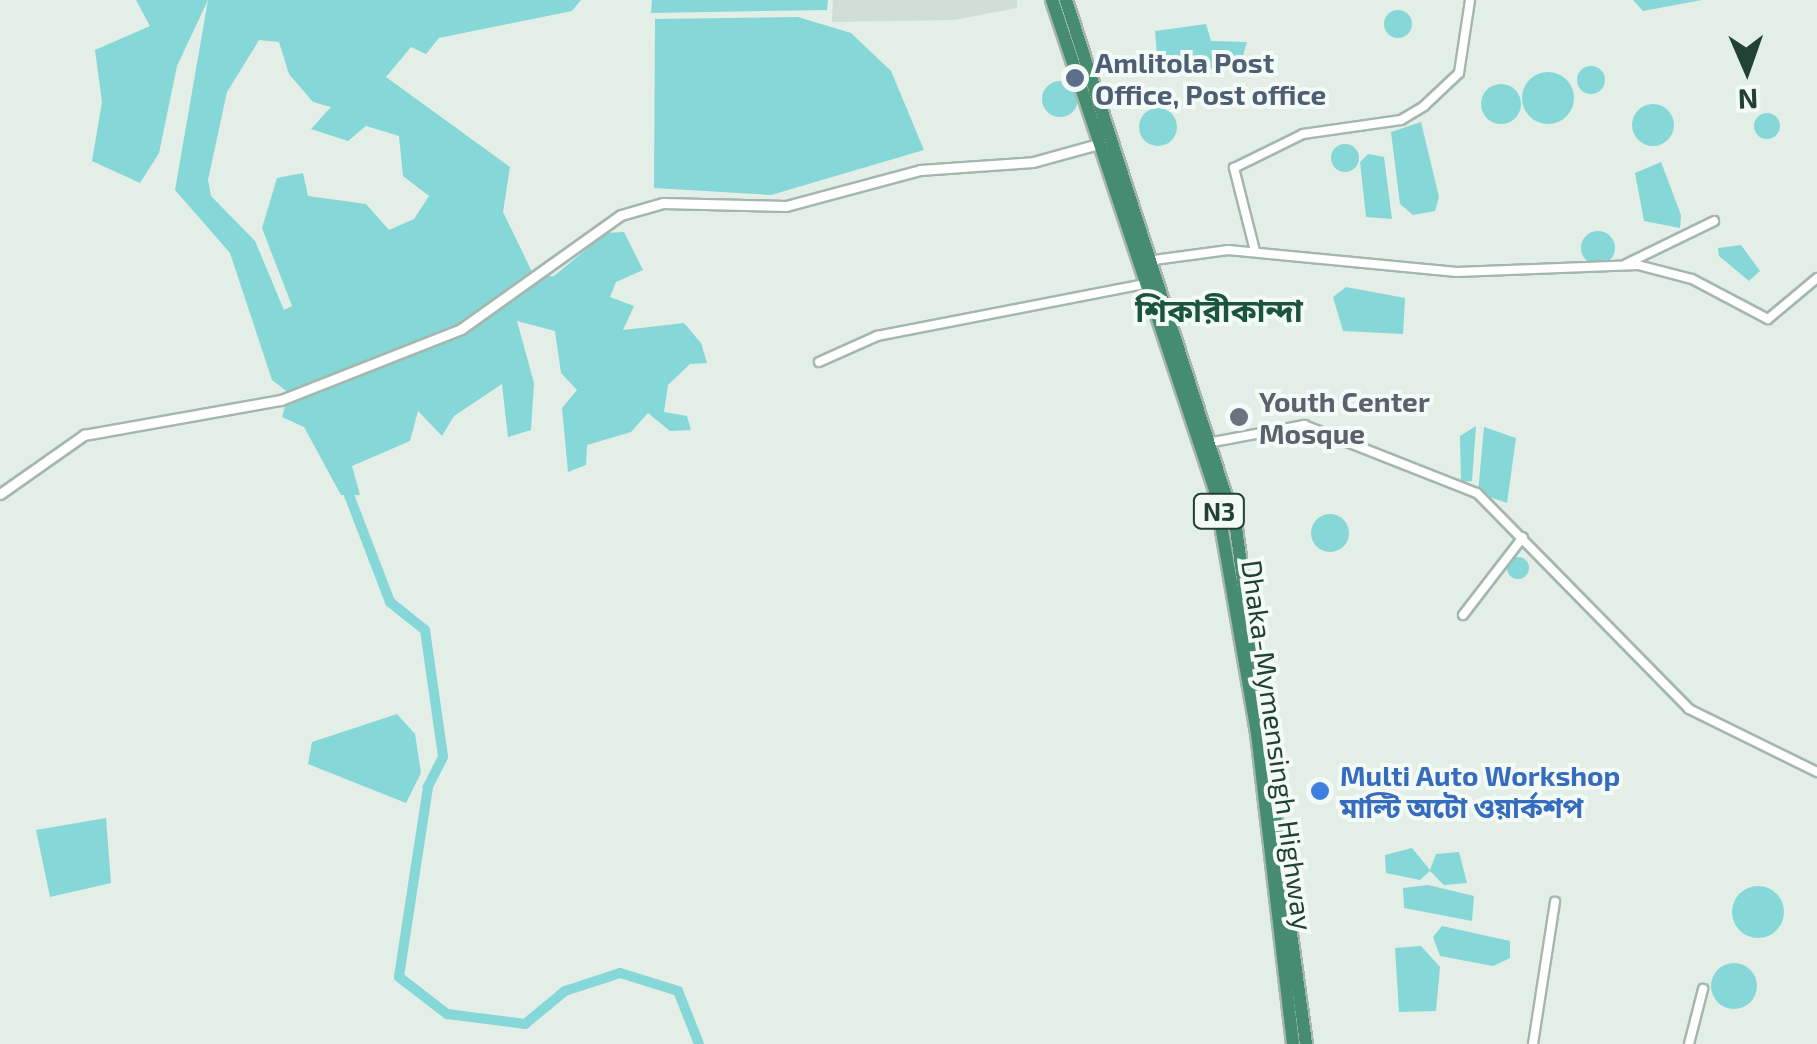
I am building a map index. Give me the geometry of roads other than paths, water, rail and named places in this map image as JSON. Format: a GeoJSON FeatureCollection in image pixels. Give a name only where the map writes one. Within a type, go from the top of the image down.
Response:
{"type":"FeatureCollection","features":[{"type":"Feature","properties":{"kind":"highway","name":"Dhaka-Mymensingh Highway"},"geometry":{"type":"LineString","coordinates":[[1052,0],[1154,260],[1214,442],[1252,612],[1306,1044]]}},
{"type":"Feature","properties":{"kind":"highway","name":"Dhaka-Mymensingh Highway"},"geometry":{"type":"LineString","coordinates":[[1066,0],[1206,458],[1237,601],[1293,1044]]}},
{"type":"Feature","properties":{"kind":"street"},"geometry":{"type":"LineString","coordinates":[[1255,251],[1234,168],[1303,134],[1401,120],[1424,106],[1458,73],[1470,0]]}},
{"type":"Feature","properties":{"kind":"street"},"geometry":{"type":"LineString","coordinates":[[0,494],[84,435],[281,400],[461,329],[622,215],[663,203],[786,206],[920,170],[1034,162],[1108,141]]}},
{"type":"Feature","properties":{"kind":"street"},"geometry":{"type":"LineString","coordinates":[[1626,264],[1714,221]]}},
{"type":"Feature","properties":{"kind":"street"},"geometry":{"type":"LineString","coordinates":[[1154,260],[1255,251],[1457,272],[1626,264],[1692,279],[1768,318],[1817,278]]}},
{"type":"Feature","properties":{"kind":"street"},"geometry":{"type":"LineString","coordinates":[[820,362],[876,336],[1150,283]]}},
{"type":"Feature","properties":{"kind":"street"},"geometry":{"type":"LineString","coordinates":[[1214,442],[1304,424],[1477,493],[1688,708],[1817,772]]}},
{"type":"Feature","properties":{"kind":"street"},"geometry":{"type":"LineString","coordinates":[[1463,615],[1523,536]]}},
{"type":"Feature","properties":{"kind":"street"},"geometry":{"type":"LineString","coordinates":[[1533,1044],[1555,902]]}},
{"type":"Feature","properties":{"kind":"street"},"geometry":{"type":"LineString","coordinates":[[1689,1044],[1703,990]]}},
{"type":"Feature","properties":{"kind":"water"},"geometry":{"type":"Polygon","coordinates":[[[136,0],[208,0],[177,66],[159,153],[140,183],[92,161],[102,102],[95,50],[150,26],[136,0]]]}},
{"type":"Feature","properties":{"kind":"water"},"geometry":{"type":"Polygon","coordinates":[[[208,0],[581,0],[572,11],[439,38],[426,54],[411,47],[386,77],[510,167],[503,212],[534,276],[554,276],[606,233],[624,232],[643,270],[616,282],[610,297],[634,306],[623,330],[684,323],[701,343],[707,363],[690,364],[668,385],[664,412],[687,416],[691,430],[670,431],[648,413],[631,432],[587,445],[586,465],[568,472],[562,408],[577,390],[561,373],[555,331],[517,321],[534,383],[531,430],[508,437],[502,384],[454,416],[442,436],[418,411],[410,441],[352,466],[360,495],[341,495],[304,427],[282,417],[289,393],[272,380],[230,253],[175,190],[208,0]],[[259,40],[227,92],[208,180],[211,196],[255,241],[284,310],[292,306],[262,228],[277,178],[303,173],[308,196],[366,204],[389,230],[414,219],[429,196],[403,176],[399,136],[366,126],[348,141],[311,129],[331,107],[313,102],[289,74],[279,42],[259,40]]]}},
{"type":"Feature","properties":{"kind":"water"},"geometry":{"type":"Polygon","coordinates":[[[652,0],[828,0],[827,10],[651,13],[652,0]]]}},
{"type":"Feature","properties":{"kind":"water"},"geometry":{"type":"Polygon","coordinates":[[[1633,0],[1702,0],[1643,11],[1633,0]]]}},
{"type":"Feature","properties":{"kind":"water"},"geometry":{"type":"Polygon","coordinates":[[[1398,10],[1408,14],[1412,24],[1408,34],[1398,38],[1388,34],[1384,24],[1388,14],[1398,10]]]}},
{"type":"Feature","properties":{"kind":"water"},"geometry":{"type":"Polygon","coordinates":[[[798,17],[851,33],[891,71],[924,150],[771,195],[654,188],[655,19],[798,17]]]}},
{"type":"Feature","properties":{"kind":"water"},"geometry":{"type":"Polygon","coordinates":[[[1206,24],[1211,41],[1247,42],[1239,70],[1158,66],[1155,31],[1206,24]]]}},
{"type":"Feature","properties":{"kind":"water"},"geometry":{"type":"Polygon","coordinates":[[[1591,66],[1601,70],[1605,80],[1601,90],[1591,94],[1581,90],[1577,80],[1581,70],[1591,66]]]}},
{"type":"Feature","properties":{"kind":"water"},"geometry":{"type":"Polygon","coordinates":[[[1548,72],[1566,80],[1574,98],[1566,116],[1548,124],[1530,116],[1522,98],[1530,80],[1548,72]]]}},
{"type":"Feature","properties":{"kind":"water"},"geometry":{"type":"Polygon","coordinates":[[[1060,81],[1072,87],[1078,99],[1072,111],[1060,117],[1048,111],[1042,99],[1048,87],[1060,81]]]}},
{"type":"Feature","properties":{"kind":"water"},"geometry":{"type":"Polygon","coordinates":[[[1501,84],[1515,90],[1521,104],[1515,118],[1501,124],[1487,118],[1481,104],[1487,90],[1501,84]]]}},
{"type":"Feature","properties":{"kind":"water"},"geometry":{"type":"Polygon","coordinates":[[[1653,104],[1668,110],[1674,125],[1668,140],[1653,146],[1638,140],[1632,125],[1638,110],[1653,104]]]}},
{"type":"Feature","properties":{"kind":"water"},"geometry":{"type":"Polygon","coordinates":[[[1158,108],[1171,114],[1177,127],[1171,140],[1158,146],[1145,140],[1139,127],[1145,114],[1158,108]]]}},
{"type":"Feature","properties":{"kind":"water"},"geometry":{"type":"Polygon","coordinates":[[[1767,113],[1776,117],[1780,126],[1776,135],[1767,139],[1758,135],[1754,126],[1758,117],[1767,113]]]}},
{"type":"Feature","properties":{"kind":"water"},"geometry":{"type":"Polygon","coordinates":[[[1421,122],[1439,197],[1435,211],[1413,215],[1400,204],[1391,132],[1421,122]]]}},
{"type":"Feature","properties":{"kind":"water"},"geometry":{"type":"Polygon","coordinates":[[[1345,144],[1355,148],[1359,158],[1355,168],[1345,172],[1335,168],[1331,158],[1335,148],[1345,144]]]}},
{"type":"Feature","properties":{"kind":"water"},"geometry":{"type":"Polygon","coordinates":[[[1368,154],[1384,157],[1392,219],[1366,217],[1360,162],[1368,154]]]}},
{"type":"Feature","properties":{"kind":"water"},"geometry":{"type":"Polygon","coordinates":[[[1661,162],[1681,215],[1680,228],[1644,221],[1635,173],[1661,162]]]}},
{"type":"Feature","properties":{"kind":"water"},"geometry":{"type":"Polygon","coordinates":[[[1598,231],[1610,236],[1615,248],[1610,260],[1598,265],[1586,260],[1581,248],[1586,236],[1598,231]]]}},
{"type":"Feature","properties":{"kind":"water"},"geometry":{"type":"Polygon","coordinates":[[[1741,245],[1760,271],[1749,281],[1719,256],[1718,248],[1741,245]]]}},
{"type":"Feature","properties":{"kind":"water"},"geometry":{"type":"Polygon","coordinates":[[[1346,287],[1405,298],[1403,334],[1343,331],[1333,297],[1346,287]]]}},
{"type":"Feature","properties":{"kind":"water"},"geometry":{"type":"Polygon","coordinates":[[[1476,426],[1472,481],[1461,482],[1460,436],[1476,426]]]}},
{"type":"Feature","properties":{"kind":"water"},"geometry":{"type":"Polygon","coordinates":[[[1484,427],[1516,438],[1507,503],[1478,493],[1484,427]]]}},
{"type":"Feature","properties":{"kind":"water"},"geometry":{"type":"Polygon","coordinates":[[[1330,514],[1343,520],[1349,533],[1343,546],[1330,552],[1317,546],[1311,533],[1317,520],[1330,514]]]}},
{"type":"Feature","properties":{"kind":"water"},"geometry":{"type":"Polygon","coordinates":[[[1518,557],[1526,560],[1526,576],[1518,579],[1510,576],[1507,568],[1510,560],[1518,557]]]}},
{"type":"Feature","properties":{"kind":"water"},"geometry":{"type":"Polygon","coordinates":[[[397,714],[415,734],[421,773],[406,803],[308,764],[312,742],[397,714]]]}},
{"type":"Feature","properties":{"kind":"water"},"geometry":{"type":"Polygon","coordinates":[[[106,818],[111,883],[50,897],[36,830],[106,818]]]}},
{"type":"Feature","properties":{"kind":"water"},"geometry":{"type":"Polygon","coordinates":[[[1412,848],[1430,870],[1436,854],[1459,852],[1467,883],[1444,885],[1430,871],[1420,880],[1386,873],[1385,855],[1412,848]]]}},
{"type":"Feature","properties":{"kind":"water"},"geometry":{"type":"Polygon","coordinates":[[[1428,885],[1474,896],[1472,921],[1404,908],[1403,888],[1428,885]]]}},
{"type":"Feature","properties":{"kind":"water"},"geometry":{"type":"Polygon","coordinates":[[[1758,886],[1776,894],[1784,912],[1776,930],[1758,938],[1740,930],[1732,912],[1740,894],[1758,886]]]}},
{"type":"Feature","properties":{"kind":"water"},"geometry":{"type":"Polygon","coordinates":[[[1442,926],[1510,941],[1510,958],[1493,966],[1440,956],[1433,937],[1442,926]]]}},
{"type":"Feature","properties":{"kind":"water"},"geometry":{"type":"Polygon","coordinates":[[[1421,946],[1440,967],[1436,1011],[1399,1012],[1395,948],[1421,946]]]}},
{"type":"Feature","properties":{"kind":"water"},"geometry":{"type":"Polygon","coordinates":[[[1734,963],[1750,970],[1757,986],[1750,1002],[1734,1009],[1718,1002],[1711,986],[1718,970],[1734,963]]]}},
{"type":"Feature","properties":{"kind":"waterway"},"geometry":{"type":"LineString","coordinates":[[349,495],[390,602],[425,630],[443,757],[428,787],[399,977],[447,1014],[525,1024],[565,991],[620,973],[678,991],[699,1044]]}},
{"type":"Feature","properties":{"kind":"place","name":"Amlitola Post Office, Post office"},"geometry":{"type":"Point","coordinates":[1075,78]}},
{"type":"Feature","properties":{"kind":"place","name":"Youth Center Mosque"},"geometry":{"type":"Point","coordinates":[1239,417]}},
{"type":"Feature","properties":{"kind":"place","name":"Multi Auto Workshop মাল্টি অটো ওয়ার্কশপ"},"geometry":{"type":"Point","coordinates":[1320,791]}},
{"type":"Feature","properties":{"kind":"district","name":"শিকারীকান্দা"},"geometry":{"type":"Point","coordinates":[1219,309]}}]}
